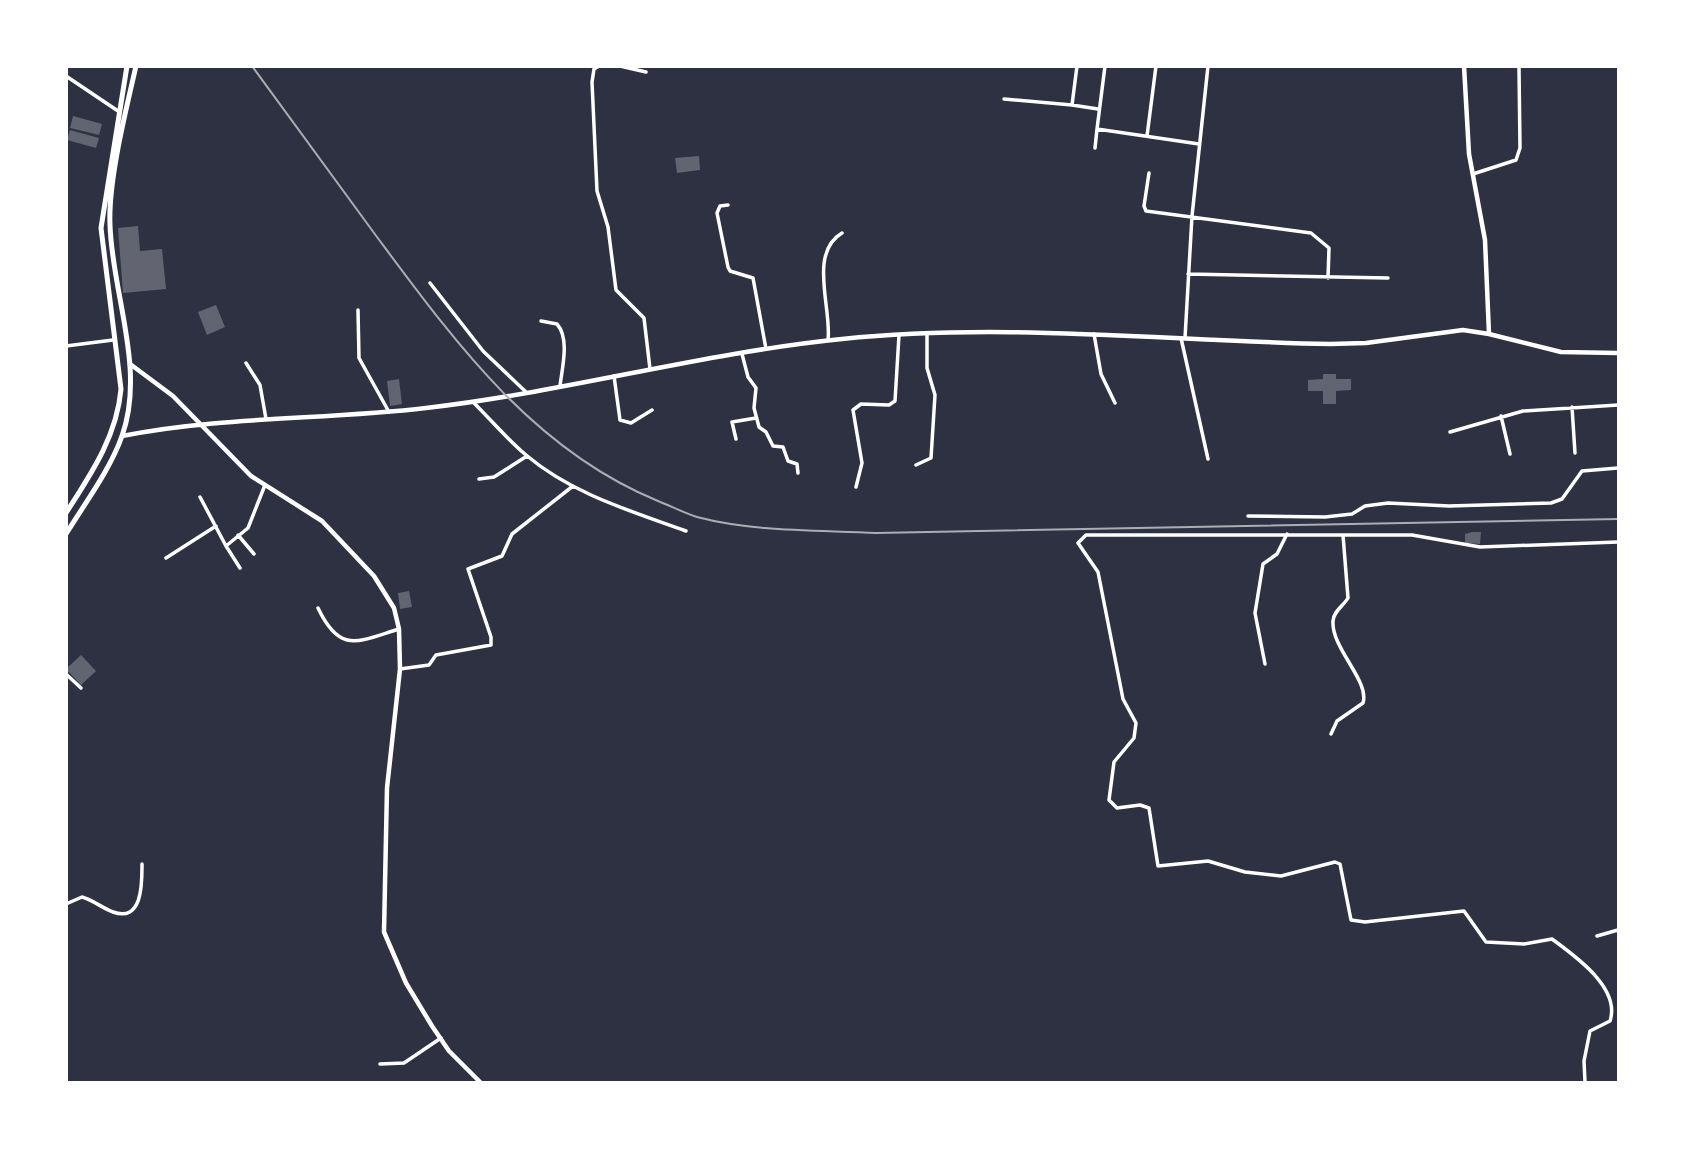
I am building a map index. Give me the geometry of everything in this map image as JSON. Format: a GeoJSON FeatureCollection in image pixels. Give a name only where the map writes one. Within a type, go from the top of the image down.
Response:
{"type":"FeatureCollection","features":[{"type":"Feature","properties":{"kind":"highway"},"geometry":{"type":"LineString","coordinates":[[66,513],[102,454],[117,420],[121,389],[101,228],[127,66]]}},
{"type":"Feature","properties":{"kind":"highway"},"geometry":{"type":"LineString","coordinates":[[66,534],[122,436],[130,387],[129,364],[115,284],[110,222],[136,66]]}},
{"type":"Feature","properties":{"kind":"street"},"geometry":{"type":"LineString","coordinates":[[592,66],[597,191],[608,227],[617,290],[624,301],[644,318],[650,369]]}},
{"type":"Feature","properties":{"kind":"street"},"geometry":{"type":"LineString","coordinates":[[592,74],[599,66]]}},
{"type":"Feature","properties":{"kind":"street"},"geometry":{"type":"LineString","coordinates":[[620,66],[646,72]]}},
{"type":"Feature","properties":{"kind":"street"},"geometry":{"type":"LineString","coordinates":[[1070,66],[1077,67],[1072,106]]}},
{"type":"Feature","properties":{"kind":"street"},"geometry":{"type":"LineString","coordinates":[[1095,148],[1105,66]]}},
{"type":"Feature","properties":{"kind":"street"},"geometry":{"type":"LineString","coordinates":[[1147,136],[1156,66]]}},
{"type":"Feature","properties":{"kind":"street"},"geometry":{"type":"LineString","coordinates":[[1208,66],[1192,216],[1183,338],[1208,459]]}},
{"type":"Feature","properties":{"kind":"street"},"geometry":{"type":"LineString","coordinates":[[1464,66],[1473,174],[1485,240],[1489,334]]}},
{"type":"Feature","properties":{"kind":"street"},"geometry":{"type":"LineString","coordinates":[[1473,174],[1516,160],[1520,148],[1519,68]]}},
{"type":"Feature","properties":{"kind":"street"},"geometry":{"type":"LineString","coordinates":[[66,76],[118,111]]}},
{"type":"Feature","properties":{"kind":"street"},"geometry":{"type":"LineString","coordinates":[[1004,99],[1099,109]]}},
{"type":"Feature","properties":{"kind":"street"},"geometry":{"type":"LineString","coordinates":[[1097,129],[1199,144]]}},
{"type":"Feature","properties":{"kind":"street"},"geometry":{"type":"LineString","coordinates":[[1149,173],[1144,209],[1311,233],[1329,248],[1328,278]]}},
{"type":"Feature","properties":{"kind":"street"},"geometry":{"type":"LineString","coordinates":[[728,205],[720,206],[717,213],[728,267],[730,271],[753,278],[766,349]]}},
{"type":"Feature","properties":{"kind":"street"},"geometry":{"type":"LineString","coordinates":[[828,341],[824,262],[827,248],[842,233]]}},
{"type":"Feature","properties":{"kind":"street"},"geometry":{"type":"LineString","coordinates":[[1188,274],[1388,278]]}},
{"type":"Feature","properties":{"kind":"street"},"geometry":{"type":"LineString","coordinates":[[430,283],[483,351],[526,393]]}},
{"type":"Feature","properties":{"kind":"street"},"geometry":{"type":"LineString","coordinates":[[358,310],[359,358],[388,412]]}},
{"type":"Feature","properties":{"kind":"street"},"geometry":{"type":"LineString","coordinates":[[541,321],[557,324],[561,329],[564,357],[560,386]]}},
{"type":"Feature","properties":{"kind":"street"},"geometry":{"type":"LineString","coordinates":[[122,436],[198,424],[388,412],[472,402],[766,349],[899,335],[1094,334],[1330,344],[1366,343],[1446,331],[1489,334],[1561,352],[1619,353]]}},
{"type":"Feature","properties":{"kind":"street"},"geometry":{"type":"LineString","coordinates":[[916,465],[931,458],[933,441],[935,395],[927,368],[927,334]]}},
{"type":"Feature","properties":{"kind":"street"},"geometry":{"type":"LineString","coordinates":[[1094,334],[1101,374],[1115,402]]}},
{"type":"Feature","properties":{"kind":"street"},"geometry":{"type":"LineString","coordinates":[[856,487],[862,463],[853,410],[861,404],[888,405],[895,401],[899,335]]}},
{"type":"Feature","properties":{"kind":"street"},"geometry":{"type":"LineString","coordinates":[[66,346],[113,340]]}},
{"type":"Feature","properties":{"kind":"street"},"geometry":{"type":"LineString","coordinates":[[742,354],[748,377],[756,388],[756,418],[773,446],[783,447],[788,461],[797,464],[798,473]]}},
{"type":"Feature","properties":{"kind":"street"},"geometry":{"type":"LineString","coordinates":[[246,363],[260,385],[266,419]]}},
{"type":"Feature","properties":{"kind":"street"},"geometry":{"type":"LineString","coordinates":[[129,364],[159,384],[251,475],[322,521],[374,576],[394,608],[399,629],[400,668],[387,788],[384,932],[406,983],[441,1038],[480,1083]]}},
{"type":"Feature","properties":{"kind":"street"},"geometry":{"type":"LineString","coordinates":[[614,376],[618,413],[623,423],[631,423],[652,410]]}},
{"type":"Feature","properties":{"kind":"street"},"geometry":{"type":"LineString","coordinates":[[472,402],[527,456],[573,486],[609,504],[686,531]]}},
{"type":"Feature","properties":{"kind":"street"},"geometry":{"type":"LineString","coordinates":[[1450,432],[1501,416],[1572,407],[1619,405]]}},
{"type":"Feature","properties":{"kind":"street"},"geometry":{"type":"LineString","coordinates":[[1572,407],[1575,453]]}},
{"type":"Feature","properties":{"kind":"street"},"geometry":{"type":"LineString","coordinates":[[1501,416],[1510,454]]}},
{"type":"Feature","properties":{"kind":"street"},"geometry":{"type":"LineString","coordinates":[[736,439],[732,422],[756,418]]}},
{"type":"Feature","properties":{"kind":"street"},"geometry":{"type":"LineString","coordinates":[[479,479],[494,477],[527,456]]}},
{"type":"Feature","properties":{"kind":"street"},"geometry":{"type":"LineString","coordinates":[[1248,516],[1325,517],[1352,514],[1365,506],[1388,503],[1449,506],[1551,503],[1562,499],[1582,471],[1619,468]]}},
{"type":"Feature","properties":{"kind":"street"},"geometry":{"type":"LineString","coordinates":[[226,546],[251,523],[265,485]]}},
{"type":"Feature","properties":{"kind":"street"},"geometry":{"type":"LineString","coordinates":[[400,668],[429,665],[436,655],[491,645],[491,637],[468,569],[502,556],[512,534],[573,486]]}},
{"type":"Feature","properties":{"kind":"street"},"geometry":{"type":"LineString","coordinates":[[200,497],[240,568]]}},
{"type":"Feature","properties":{"kind":"street"},"geometry":{"type":"LineString","coordinates":[[166,558],[216,526]]}},
{"type":"Feature","properties":{"kind":"street"},"geometry":{"type":"LineString","coordinates":[[1265,664],[1255,607],[1263,564],[1277,554],[1287,534]]}},
{"type":"Feature","properties":{"kind":"street"},"geometry":{"type":"LineString","coordinates":[[1585,1083],[1588,1037],[1594,1028],[1610,1021],[1610,1004],[1605,989],[1576,957],[1552,939],[1524,944],[1486,942],[1464,911],[1365,922],[1351,920],[1340,864],[1335,862],[1282,876],[1245,872],[1208,861],[1160,867],[1157,864],[1149,808],[1140,804],[1117,808],[1111,805],[1114,762],[1134,738],[1136,723],[1123,699],[1098,572],[1084,553],[1079,539],[1086,535],[1287,534],[1422,536],[1480,547],[1619,542]]}},
{"type":"Feature","properties":{"kind":"street"},"geometry":{"type":"LineString","coordinates":[[238,535],[254,554]]}},
{"type":"Feature","properties":{"kind":"street"},"geometry":{"type":"LineString","coordinates":[[1331,734],[1337,721],[1365,701],[1364,693],[1347,664],[1333,626],[1334,617],[1348,598],[1343,535]]}},
{"type":"Feature","properties":{"kind":"street"},"geometry":{"type":"LineString","coordinates":[[318,608],[330,632],[341,639],[368,639],[399,629]]}},
{"type":"Feature","properties":{"kind":"street"},"geometry":{"type":"LineString","coordinates":[[66,674],[81,688]]}},
{"type":"Feature","properties":{"kind":"street"},"geometry":{"type":"LineString","coordinates":[[66,904],[82,897],[114,913],[125,913],[136,907],[141,895],[142,864]]}},
{"type":"Feature","properties":{"kind":"street"},"geometry":{"type":"LineString","coordinates":[[1597,936],[1619,930]]}},
{"type":"Feature","properties":{"kind":"street"},"geometry":{"type":"LineString","coordinates":[[380,1064],[404,1063],[441,1038]]}},
{"type":"Feature","properties":{"kind":"building"},"geometry":{"type":"Polygon","coordinates":[[[73,116],[102,124],[99,135],[70,128],[73,116]]]}},
{"type":"Feature","properties":{"kind":"building"},"geometry":{"type":"Polygon","coordinates":[[[70,130],[99,138],[96,148],[67,140],[70,130]]]}},
{"type":"Feature","properties":{"kind":"building"},"geometry":{"type":"Polygon","coordinates":[[[699,156],[700,170],[677,173],[675,158],[699,156]]]}},
{"type":"Feature","properties":{"kind":"building"},"geometry":{"type":"Polygon","coordinates":[[[138,226],[140,251],[162,249],[166,289],[123,293],[118,228],[138,226]]]}},
{"type":"Feature","properties":{"kind":"building"},"geometry":{"type":"Polygon","coordinates":[[[216,305],[225,327],[207,335],[198,312],[216,305]]]}},
{"type":"Feature","properties":{"kind":"building"},"geometry":{"type":"Polygon","coordinates":[[[1323,374],[1336,374],[1336,379],[1351,379],[1351,390],[1336,391],[1336,404],[1323,404],[1323,391],[1308,391],[1308,380],[1323,379],[1323,374]]]}},
{"type":"Feature","properties":{"kind":"building"},"geometry":{"type":"Polygon","coordinates":[[[399,379],[402,404],[390,406],[387,381],[399,379]]]}},
{"type":"Feature","properties":{"kind":"building"},"geometry":{"type":"Polygon","coordinates":[[[1481,532],[1480,544],[1465,543],[1465,534],[1481,532]]]}},
{"type":"Feature","properties":{"kind":"building"},"geometry":{"type":"Polygon","coordinates":[[[409,591],[412,607],[400,609],[398,593],[409,591]]]}},
{"type":"Feature","properties":{"kind":"building"},"geometry":{"type":"Polygon","coordinates":[[[81,655],[96,671],[81,685],[66,669],[81,655]]]}},
{"type":"Feature","properties":{"kind":"railway"},"geometry":{"type":"LineString","coordinates":[[252,66],[406,276],[467,353],[500,389],[535,423],[572,453],[613,479],[697,517],[763,528],[876,533],[1618,519]]}}]}
